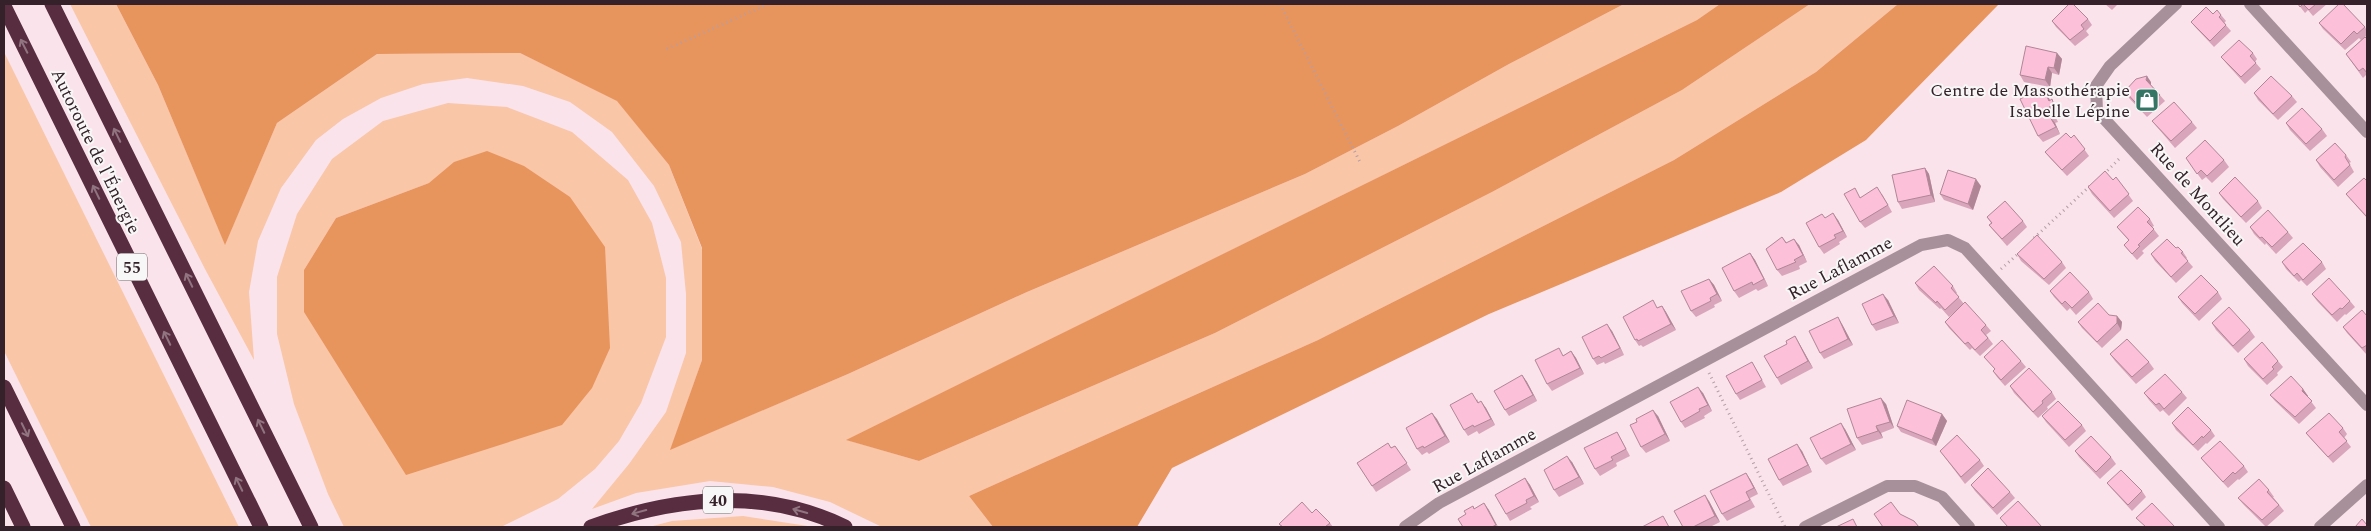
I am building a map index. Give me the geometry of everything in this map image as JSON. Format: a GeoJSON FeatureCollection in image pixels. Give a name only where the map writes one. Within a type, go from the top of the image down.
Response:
{"type":"FeatureCollection","features":[{"type":"Feature","properties":{"kind":"highway"},"geometry":{"type":"LineString","coordinates":[[52,4],[311,527]]}},
{"type":"Feature","properties":{"kind":"highway","name":"Autoroute de l'Énergie"},"geometry":{"type":"LineString","coordinates":[[4,6],[261,527]]}},
{"type":"Feature","properties":{"kind":"highway"},"geometry":{"type":"LineString","coordinates":[[4,387],[73,527]]}},
{"type":"Feature","properties":{"kind":"highway"},"geometry":{"type":"LineString","coordinates":[[4,488],[23,527]]}},
{"type":"Feature","properties":{"kind":"highway","name":"40"},"geometry":{"type":"LineString","coordinates":[[591,527],[644,510],[685,503],[731,500],[753,501],[798,510],[845,527]]}},
{"type":"Feature","properties":{"kind":"street","name":"Rue de Montlieu"},"geometry":{"type":"LineString","coordinates":[[2176,4],[2110,66],[2096,86],[2097,110],[2367,405]]}},
{"type":"Feature","properties":{"kind":"street"},"geometry":{"type":"LineString","coordinates":[[2250,4],[2367,132]]}},
{"type":"Feature","properties":{"kind":"street","name":"Rue Laflamme"},"geometry":{"type":"LineString","coordinates":[[1405,527],[1439,503],[1920,245],[1948,240],[1965,248],[2220,527]]}},
{"type":"Feature","properties":{"kind":"street"},"geometry":{"type":"LineString","coordinates":[[2320,527],[2367,485]]}},
{"type":"Feature","properties":{"kind":"street"},"geometry":{"type":"LineString","coordinates":[[1805,527],[1887,486],[1914,486],[1942,497],[1969,527]]}},
{"type":"Feature","properties":{"kind":"path"},"geometry":{"type":"LineString","coordinates":[[667,49],[768,4]]}},
{"type":"Feature","properties":{"kind":"path"},"geometry":{"type":"LineString","coordinates":[[1280,4],[1361,164]]}},
{"type":"Feature","properties":{"kind":"path"},"geometry":{"type":"LineString","coordinates":[[2034,239],[2132,148]]}},
{"type":"Feature","properties":{"kind":"path"},"geometry":{"type":"LineString","coordinates":[[1992,278],[2020,252]]}},
{"type":"Feature","properties":{"kind":"path"},"geometry":{"type":"LineString","coordinates":[[1703,362],[1785,527]]}},
{"type":"Feature","properties":{"kind":"shaded area"},"geometry":{"type":"Polygon","coordinates":[[[70,4],[116,4],[158,85],[225,244],[277,123],[377,54],[520,53],[617,100],[669,165],[702,249],[702,360],[671,449],[848,374],[1027,292],[1305,174],[1624,4],[1720,4],[1697,20],[847,440],[919,461],[1215,333],[1492,192],[1682,90],[1810,4],[1898,4],[1816,72],[1674,160],[1318,340],[969,496],[993,527],[882,527],[830,502],[773,487],[710,481],[636,493],[592,509],[629,464],[666,412],[686,353],[686,294],[681,242],[654,186],[612,132],[570,102],[523,86],[467,78],[423,84],[381,98],[343,119],[316,140],[281,188],[258,241],[249,292],[254,360],[205,269],[70,4]]]}},
{"type":"Feature","properties":{"kind":"shaded area"},"geometry":{"type":"Polygon","coordinates":[[[116,4],[1624,4],[1305,174],[1027,292],[848,374],[670,450],[702,360],[702,248],[669,165],[617,101],[520,53],[377,54],[277,123],[225,245],[158,85],[116,4]]]}},
{"type":"Feature","properties":{"kind":"shaded area"},"geometry":{"type":"Polygon","coordinates":[[[1720,4],[1810,4],[1682,90],[1492,192],[1215,333],[919,461],[846,440],[1697,20],[1720,4]]]}},
{"type":"Feature","properties":{"kind":"shaded area"},"geometry":{"type":"Polygon","coordinates":[[[1898,4],[1999,4],[1866,140],[1781,192],[1489,314],[1172,468],[1137,527],[993,527],[969,496],[1318,340],[1674,160],[1816,72],[1898,4]]]}},
{"type":"Feature","properties":{"kind":"shaded area"},"geometry":{"type":"Polygon","coordinates":[[[4,52],[239,527],[91,527],[4,351],[4,52]]]}},
{"type":"Feature","properties":{"kind":"shaded area"},"geometry":{"type":"Polygon","coordinates":[[[448,103],[507,107],[572,132],[628,180],[652,223],[666,278],[666,337],[641,403],[619,441],[595,469],[558,499],[501,527],[344,527],[328,494],[294,404],[277,334],[277,277],[297,214],[332,159],[383,121],[448,103]],[[429,183],[336,218],[304,270],[429,183]]]}},
{"type":"Feature","properties":{"kind":"shaded area"},"geometry":{"type":"Polygon","coordinates":[[[487,151],[524,166],[570,197],[605,247],[610,348],[592,388],[562,425],[406,475],[304,312],[304,270],[336,218],[429,183],[454,162],[487,151]]]}},
{"type":"Feature","properties":{"kind":"shaded area"},"geometry":{"type":"Polygon","coordinates":[[[743,516],[814,527],[649,527],[672,521],[743,516]]]}},
{"type":"Feature","properties":{"kind":"building"},"geometry":{"type":"Polygon","coordinates":[[[2069,4],[2073,4],[2088,19],[2081,25],[2084,29],[2070,40],[2052,21],[2069,4]]]}},
{"type":"Feature","properties":{"kind":"building"},"geometry":{"type":"Polygon","coordinates":[[[2303,4],[2316,4],[2309,10],[2303,4]]]}},
{"type":"Feature","properties":{"kind":"building"},"geometry":{"type":"Polygon","coordinates":[[[2339,4],[2343,4],[2365,27],[2357,34],[2354,31],[2341,44],[2319,23],[2339,4]]]}},
{"type":"Feature","properties":{"kind":"building"},"geometry":{"type":"Polygon","coordinates":[[[2206,7],[2213,14],[2217,10],[2221,15],[2219,17],[2226,25],[2210,41],[2191,22],[2206,7]]]}},
{"type":"Feature","properties":{"kind":"building"},"geometry":{"type":"Polygon","coordinates":[[[2365,37],[2367,39],[2367,73],[2363,68],[2359,71],[2346,54],[2365,37]]]}},
{"type":"Feature","properties":{"kind":"building"},"geometry":{"type":"Polygon","coordinates":[[[2239,40],[2253,53],[2250,56],[2256,63],[2241,77],[2221,57],[2239,40]]]}},
{"type":"Feature","properties":{"kind":"building"},"geometry":{"type":"Polygon","coordinates":[[[2026,46],[2057,53],[2054,68],[2048,67],[2045,80],[2020,75],[2026,46]]]}},
{"type":"Feature","properties":{"kind":"building","name":"Centre de Massothérapie Isabelle Lépine"},"geometry":{"type":"Polygon","coordinates":[[[2147,76],[2146,80],[2160,95],[2143,111],[2125,91],[2136,79],[2147,76]]]}},
{"type":"Feature","properties":{"kind":"building"},"geometry":{"type":"Polygon","coordinates":[[[2271,76],[2292,96],[2273,114],[2254,93],[2271,76]]]}},
{"type":"Feature","properties":{"kind":"building"},"geometry":{"type":"Polygon","coordinates":[[[2043,88],[2049,101],[2052,99],[2054,105],[2049,107],[2053,115],[2050,117],[2056,127],[2038,136],[2020,99],[2043,88]]]}},
{"type":"Feature","properties":{"kind":"building"},"geometry":{"type":"Polygon","coordinates":[[[2174,102],[2192,122],[2171,141],[2152,121],[2174,102]]]}},
{"type":"Feature","properties":{"kind":"building"},"geometry":{"type":"Polygon","coordinates":[[[2302,108],[2322,129],[2306,144],[2286,123],[2302,108]]]}},
{"type":"Feature","properties":{"kind":"building"},"geometry":{"type":"Polygon","coordinates":[[[2066,133],[2071,138],[2074,135],[2085,149],[2062,170],[2045,152],[2066,133]]]}},
{"type":"Feature","properties":{"kind":"building"},"geometry":{"type":"Polygon","coordinates":[[[2205,140],[2224,160],[2207,176],[2201,170],[2197,174],[2186,158],[2205,140]]]}},
{"type":"Feature","properties":{"kind":"building"},"geometry":{"type":"Polygon","coordinates":[[[2335,143],[2346,155],[2345,157],[2350,165],[2334,180],[2316,160],[2335,143]]]}},
{"type":"Feature","properties":{"kind":"building"},"geometry":{"type":"Polygon","coordinates":[[[1925,168],[1931,195],[1898,202],[1892,175],[1925,168]]]}},
{"type":"Feature","properties":{"kind":"building"},"geometry":{"type":"Polygon","coordinates":[[[1948,170],[1976,179],[1968,204],[1940,194],[1948,170]]]}},
{"type":"Feature","properties":{"kind":"building"},"geometry":{"type":"Polygon","coordinates":[[[2105,171],[2113,180],[2116,177],[2129,194],[2110,211],[2088,187],[2105,171]]]}},
{"type":"Feature","properties":{"kind":"building"},"geometry":{"type":"Polygon","coordinates":[[[2235,177],[2258,201],[2241,217],[2219,193],[2235,177]]]}},
{"type":"Feature","properties":{"kind":"building"},"geometry":{"type":"Polygon","coordinates":[[[2364,178],[2367,181],[2367,217],[2346,194],[2364,178]]]}},
{"type":"Feature","properties":{"kind":"building"},"geometry":{"type":"Polygon","coordinates":[[[1877,187],[1888,205],[1860,222],[1844,194],[1855,188],[1860,198],[1877,187]]]}},
{"type":"Feature","properties":{"kind":"building"},"geometry":{"type":"Polygon","coordinates":[[[2005,201],[2023,221],[2002,239],[1989,225],[1992,223],[1987,217],[2005,201]]]}},
{"type":"Feature","properties":{"kind":"building"},"geometry":{"type":"Polygon","coordinates":[[[2138,207],[2150,219],[2147,222],[2154,229],[2132,254],[2124,245],[2129,240],[2117,227],[2138,207]]]}},
{"type":"Feature","properties":{"kind":"building"},"geometry":{"type":"Polygon","coordinates":[[[2268,210],[2288,232],[2272,247],[2250,227],[2268,210]]]}},
{"type":"Feature","properties":{"kind":"building"},"geometry":{"type":"Polygon","coordinates":[[[1833,213],[1843,231],[1834,235],[1836,238],[1819,247],[1806,223],[1822,214],[1825,218],[1833,213]]]}},
{"type":"Feature","properties":{"kind":"building"},"geometry":{"type":"Polygon","coordinates":[[[2037,235],[2062,262],[2044,279],[2017,254],[2037,235]]]}},
{"type":"Feature","properties":{"kind":"building"},"geometry":{"type":"Polygon","coordinates":[[[1782,237],[1786,243],[1794,239],[1803,255],[1794,260],[1796,262],[1777,270],[1766,249],[1782,237]]]}},
{"type":"Feature","properties":{"kind":"building"},"geometry":{"type":"Polygon","coordinates":[[[2167,239],[2183,252],[2181,253],[2188,261],[2171,277],[2151,254],[2167,239]]]}},
{"type":"Feature","properties":{"kind":"building"},"geometry":{"type":"Polygon","coordinates":[[[2303,243],[2322,262],[2303,280],[2297,273],[2294,276],[2282,262],[2303,243]]]}},
{"type":"Feature","properties":{"kind":"building"},"geometry":{"type":"Polygon","coordinates":[[[1750,253],[1764,279],[1753,285],[1752,282],[1734,291],[1722,268],[1750,253]]]}},
{"type":"Feature","properties":{"kind":"building"},"geometry":{"type":"Polygon","coordinates":[[[1934,266],[1953,286],[1951,288],[1959,297],[1945,310],[1915,283],[1934,266]]]}},
{"type":"Feature","properties":{"kind":"building"},"geometry":{"type":"Polygon","coordinates":[[[2070,272],[2089,292],[2072,308],[2065,301],[2062,304],[2050,291],[2070,272]]]}},
{"type":"Feature","properties":{"kind":"building"},"geometry":{"type":"Polygon","coordinates":[[[2201,275],[2218,292],[2195,314],[2178,297],[2201,275]]]}},
{"type":"Feature","properties":{"kind":"building"},"geometry":{"type":"Polygon","coordinates":[[[2329,278],[2350,301],[2332,315],[2312,294],[2329,278]]]}},
{"type":"Feature","properties":{"kind":"building"},"geometry":{"type":"Polygon","coordinates":[[[1709,279],[1717,294],[1710,298],[1711,301],[1691,311],[1681,291],[1709,279]]]}},
{"type":"Feature","properties":{"kind":"building"},"geometry":{"type":"Polygon","coordinates":[[[1883,294],[1894,316],[1872,325],[1862,304],[1883,294]]]}},
{"type":"Feature","properties":{"kind":"building"},"geometry":{"type":"Polygon","coordinates":[[[1653,300],[1657,308],[1662,306],[1671,324],[1638,341],[1637,339],[1635,340],[1623,317],[1653,300]]]}},
{"type":"Feature","properties":{"kind":"building"},"geometry":{"type":"Polygon","coordinates":[[[1965,302],[1986,325],[1981,330],[1988,338],[1975,350],[1968,342],[1965,344],[1945,322],[1965,302]]]}},
{"type":"Feature","properties":{"kind":"building"},"geometry":{"type":"Polygon","coordinates":[[[2098,303],[2109,315],[2117,316],[2117,323],[2097,342],[2078,322],[2098,303]]]}},
{"type":"Feature","properties":{"kind":"building"},"geometry":{"type":"Polygon","coordinates":[[[2229,307],[2250,330],[2233,346],[2212,323],[2229,307]]]}},
{"type":"Feature","properties":{"kind":"building"},"geometry":{"type":"Polygon","coordinates":[[[2362,310],[2367,316],[2367,345],[2362,348],[2343,327],[2362,310]]]}},
{"type":"Feature","properties":{"kind":"building"},"geometry":{"type":"Polygon","coordinates":[[[1838,317],[1848,339],[1820,353],[1809,331],[1838,317]]]}},
{"type":"Feature","properties":{"kind":"building"},"geometry":{"type":"Polygon","coordinates":[[[1607,324],[1620,348],[1601,358],[1599,356],[1593,359],[1582,337],[1607,324]]]}},
{"type":"Feature","properties":{"kind":"building"},"geometry":{"type":"Polygon","coordinates":[[[1795,336],[1808,361],[1777,378],[1764,356],[1787,344],[1786,341],[1795,336]]]}},
{"type":"Feature","properties":{"kind":"building"},"geometry":{"type":"Polygon","coordinates":[[[2127,339],[2149,362],[2132,377],[2110,354],[2127,339]]]}},
{"type":"Feature","properties":{"kind":"building"},"geometry":{"type":"Polygon","coordinates":[[[2002,340],[2021,361],[2001,380],[1993,371],[1995,369],[1984,357],[2002,340]]]}},
{"type":"Feature","properties":{"kind":"building"},"geometry":{"type":"Polygon","coordinates":[[[2262,342],[2278,361],[2272,367],[2274,369],[2263,379],[2244,359],[2262,342]]]}},
{"type":"Feature","properties":{"kind":"building"},"geometry":{"type":"Polygon","coordinates":[[[1559,348],[1563,356],[1571,351],[1580,368],[1547,384],[1535,360],[1559,348]]]}},
{"type":"Feature","properties":{"kind":"building"},"geometry":{"type":"Polygon","coordinates":[[[1752,362],[1762,380],[1736,394],[1726,376],[1752,362]]]}},
{"type":"Feature","properties":{"kind":"building"},"geometry":{"type":"Polygon","coordinates":[[[2029,368],[2052,392],[2033,412],[2010,386],[2029,368]]]}},
{"type":"Feature","properties":{"kind":"building"},"geometry":{"type":"Polygon","coordinates":[[[2165,374],[2182,392],[2164,409],[2159,403],[2156,405],[2144,393],[2165,374]]]}},
{"type":"Feature","properties":{"kind":"building"},"geometry":{"type":"Polygon","coordinates":[[[1522,375],[1533,395],[1505,410],[1494,391],[1522,375]]]}},
{"type":"Feature","properties":{"kind":"building"},"geometry":{"type":"Polygon","coordinates":[[[2291,376],[2312,401],[2295,417],[2270,395],[2291,376]]]}},
{"type":"Feature","properties":{"kind":"building"},"geometry":{"type":"Polygon","coordinates":[[[1698,387],[1708,405],[1681,422],[1670,402],[1698,387]]]}},
{"type":"Feature","properties":{"kind":"building"},"geometry":{"type":"Polygon","coordinates":[[[1472,393],[1478,403],[1481,401],[1491,419],[1464,430],[1450,405],[1472,393]]]}},
{"type":"Feature","properties":{"kind":"building"},"geometry":{"type":"Polygon","coordinates":[[[1881,398],[1890,422],[1876,426],[1878,431],[1857,438],[1847,409],[1881,398]]]}},
{"type":"Feature","properties":{"kind":"building"},"geometry":{"type":"Polygon","coordinates":[[[1907,400],[1942,414],[1932,440],[1897,426],[1907,400]]]}},
{"type":"Feature","properties":{"kind":"building"},"geometry":{"type":"Polygon","coordinates":[[[2058,401],[2082,425],[2065,440],[2042,416],[2058,401]]]}},
{"type":"Feature","properties":{"kind":"building"},"geometry":{"type":"Polygon","coordinates":[[[2188,407],[2211,430],[2193,445],[2172,423],[2188,407]]]}},
{"type":"Feature","properties":{"kind":"building"},"geometry":{"type":"Polygon","coordinates":[[[1653,410],[1665,434],[1641,447],[1630,425],[1637,422],[1636,419],[1653,410]]]}},
{"type":"Feature","properties":{"kind":"building"},"geometry":{"type":"Polygon","coordinates":[[[1432,413],[1445,436],[1424,448],[1423,446],[1417,449],[1406,428],[1432,413]]]}},
{"type":"Feature","properties":{"kind":"building"},"geometry":{"type":"Polygon","coordinates":[[[2329,413],[2343,428],[2339,432],[2347,441],[2328,457],[2306,433],[2329,413]]]}},
{"type":"Feature","properties":{"kind":"building"},"geometry":{"type":"Polygon","coordinates":[[[1841,423],[1851,444],[1821,459],[1810,438],[1841,423]]]}},
{"type":"Feature","properties":{"kind":"building"},"geometry":{"type":"Polygon","coordinates":[[[1617,432],[1626,449],[1611,457],[1613,460],[1595,469],[1584,448],[1617,432]]]}},
{"type":"Feature","properties":{"kind":"building"},"geometry":{"type":"Polygon","coordinates":[[[1957,435],[1980,460],[1961,477],[1940,451],[1957,435]]]}},
{"type":"Feature","properties":{"kind":"building"},"geometry":{"type":"Polygon","coordinates":[[[2091,436],[2111,457],[2096,472],[2075,451],[2091,436]]]}},
{"type":"Feature","properties":{"kind":"building"},"geometry":{"type":"Polygon","coordinates":[[[2220,441],[2244,466],[2235,474],[2233,472],[2223,482],[2201,458],[2220,441]]]}},
{"type":"Feature","properties":{"kind":"building"},"geometry":{"type":"Polygon","coordinates":[[[1388,443],[1391,448],[1395,446],[1407,463],[1372,486],[1357,463],[1388,443]]]}},
{"type":"Feature","properties":{"kind":"building"},"geometry":{"type":"Polygon","coordinates":[[[1797,444],[1808,465],[1779,480],[1768,459],[1797,444]]]}},
{"type":"Feature","properties":{"kind":"building"},"geometry":{"type":"Polygon","coordinates":[[[1567,456],[1579,477],[1554,490],[1544,470],[1567,456]]]}},
{"type":"Feature","properties":{"kind":"building"},"geometry":{"type":"Polygon","coordinates":[[[1988,468],[2010,492],[1993,508],[1971,485],[1988,468]]]}},
{"type":"Feature","properties":{"kind":"building"},"geometry":{"type":"Polygon","coordinates":[[[2121,470],[2142,491],[2128,505],[2107,483],[2121,470]]]}},
{"type":"Feature","properties":{"kind":"building"},"geometry":{"type":"Polygon","coordinates":[[[1746,473],[1754,488],[1746,492],[1750,500],[1722,514],[1710,491],[1746,473]]]}},
{"type":"Feature","properties":{"kind":"building"},"geometry":{"type":"Polygon","coordinates":[[[1525,478],[1534,496],[1526,500],[1527,503],[1506,514],[1495,495],[1525,478]]]}},
{"type":"Feature","properties":{"kind":"building"},"geometry":{"type":"Polygon","coordinates":[[[2259,479],[2269,490],[2267,492],[2279,505],[2262,520],[2238,498],[2259,479]]]}},
{"type":"Feature","properties":{"kind":"building"},"geometry":{"type":"Polygon","coordinates":[[[1705,495],[1715,516],[1693,527],[1683,527],[1674,511],[1705,495]]]}},
{"type":"Feature","properties":{"kind":"building"},"geometry":{"type":"Polygon","coordinates":[[[2018,501],[2042,527],[2008,527],[2000,518],[2018,501]]]}},
{"type":"Feature","properties":{"kind":"building"},"geometry":{"type":"Polygon","coordinates":[[[1302,502],[1312,513],[1316,509],[1330,523],[1325,527],[1283,527],[1279,524],[1302,502]]]}},
{"type":"Feature","properties":{"kind":"building"},"geometry":{"type":"Polygon","coordinates":[[[1891,502],[1900,514],[1914,521],[1919,527],[1883,527],[1874,514],[1891,502]]]}},
{"type":"Feature","properties":{"kind":"building"},"geometry":{"type":"Polygon","coordinates":[[[1484,503],[1496,525],[1492,527],[1463,527],[1458,519],[1466,514],[1464,511],[1473,506],[1474,509],[1484,503]]]}},
{"type":"Feature","properties":{"kind":"building"},"geometry":{"type":"Polygon","coordinates":[[[2152,503],[2175,527],[2146,527],[2136,518],[2152,503]]]}},
{"type":"Feature","properties":{"kind":"building"},"geometry":{"type":"Polygon","coordinates":[[[1663,516],[1669,527],[1642,527],[1663,516]]]}},
{"type":"Feature","properties":{"kind":"building"},"geometry":{"type":"Polygon","coordinates":[[[1853,519],[1857,527],[1836,527],[1853,519]]]}},
{"type":"Feature","properties":{"kind":"building"},"geometry":{"type":"Polygon","coordinates":[[[2362,519],[2367,527],[2355,527],[2362,519]]]}},
{"type":"Feature","properties":{"kind":"place","name":"Centre de Massothérapie Isabelle Lépine"},"geometry":{"type":"Point","coordinates":[2147,100]}}]}
